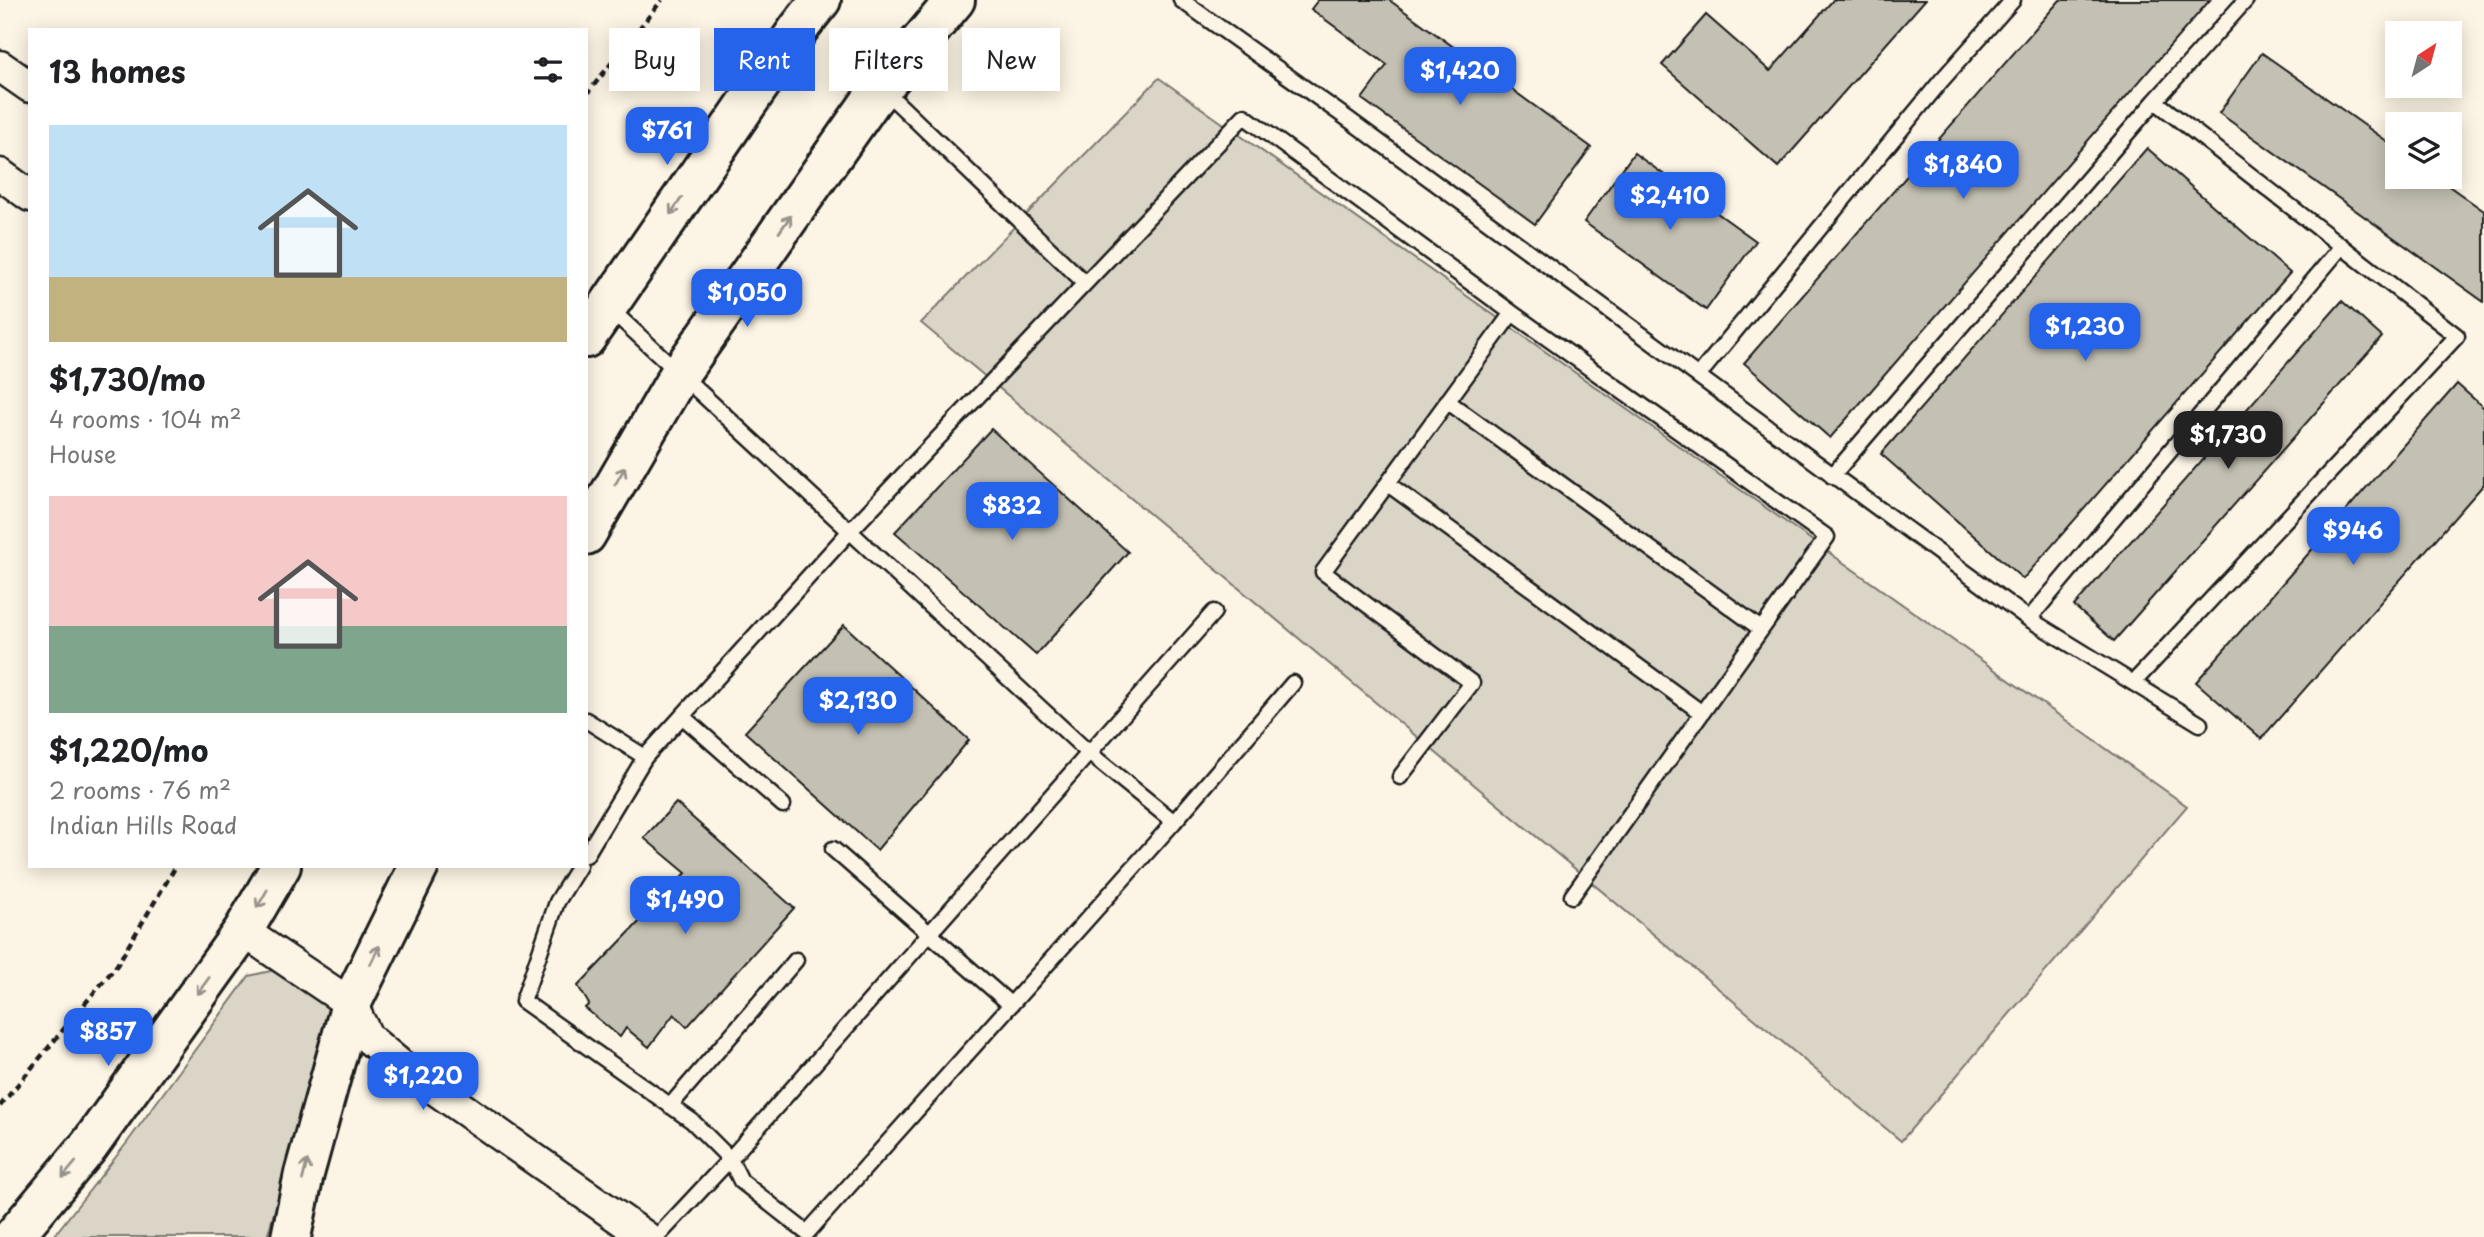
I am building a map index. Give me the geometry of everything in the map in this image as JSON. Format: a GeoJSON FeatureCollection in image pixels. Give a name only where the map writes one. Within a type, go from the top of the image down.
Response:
{"type":"FeatureCollection","features":[{"type":"Feature","properties":{"kind":"main road"},"geometry":{"type":"LineString","coordinates":[[588,335],[821,0]]}},
{"type":"Feature","properties":{"kind":"main road"},"geometry":{"type":"LineString","coordinates":[[932,28],[955,0]]}},
{"type":"Feature","properties":{"kind":"main road"},"geometry":{"type":"LineString","coordinates":[[588,532],[680,373],[880,91]]}},
{"type":"Feature","properties":{"kind":"main road"},"geometry":{"type":"LineString","coordinates":[[13,1237],[89,1146],[243,931],[280,868]]}},
{"type":"Feature","properties":{"kind":"main road"},"geometry":{"type":"LineString","coordinates":[[291,1237],[304,1174],[351,1004],[418,868]]}},
{"type":"Feature","properties":{"kind":"street"},"geometry":{"type":"LineString","coordinates":[[0,66],[28,86]]}},
{"type":"Feature","properties":{"kind":"street"},"geometry":{"type":"LineString","coordinates":[[0,174],[28,195]]}},
{"type":"Feature","properties":{"kind":"street"},"geometry":{"type":"LineString","coordinates":[[243,931],[351,1004],[368,1038],[399,1064],[646,1237]]}},
{"type":"Feature","properties":{"kind":"lane"},"geometry":{"type":"LineString","coordinates":[[1181,0],[1348,119],[2029,619],[2200,724]]}},
{"type":"Feature","properties":{"kind":"lane"},"geometry":{"type":"LineString","coordinates":[[1698,376],[1941,81],[2013,0]]}},
{"type":"Feature","properties":{"kind":"lane"},"geometry":{"type":"LineString","coordinates":[[1832,476],[2245,0]]}},
{"type":"Feature","properties":{"kind":"lane"},"geometry":{"type":"LineString","coordinates":[[885,91],[1085,283]]}},
{"type":"Feature","properties":{"kind":"lane"},"geometry":{"type":"LineString","coordinates":[[2133,683],[2457,336],[2155,101]]}},
{"type":"Feature","properties":{"kind":"lane"},"geometry":{"type":"LineString","coordinates":[[588,852],[645,757],[850,531],[1244,116],[1512,313],[1827,537],[1572,896]]}},
{"type":"Feature","properties":{"kind":"lane"},"geometry":{"type":"LineString","coordinates":[[2029,619],[2342,246]]}},
{"type":"Feature","properties":{"kind":"lane"},"geometry":{"type":"LineString","coordinates":[[607,306],[1089,752],[1174,822]]}},
{"type":"Feature","properties":{"kind":"lane"},"geometry":{"type":"LineString","coordinates":[[1401,777],[1472,683],[1323,572],[1512,313]]}},
{"type":"Feature","properties":{"kind":"lane"},"geometry":{"type":"LineString","coordinates":[[1447,401],[1761,629]]}},
{"type":"Feature","properties":{"kind":"lane"},"geometry":{"type":"LineString","coordinates":[[1388,484],[1702,713]]}},
{"type":"Feature","properties":{"kind":"lane"},"geometry":{"type":"LineString","coordinates":[[657,1237],[730,1159],[1214,612]]}},
{"type":"Feature","properties":{"kind":"lane"},"geometry":{"type":"LineString","coordinates":[[578,868],[557,902],[523,1001],[692,1121],[730,1159],[741,1181],[807,1233],[1174,822],[1293,683]]}},
{"type":"Feature","properties":{"kind":"lane"},"geometry":{"type":"LineString","coordinates":[[682,716],[783,805]]}},
{"type":"Feature","properties":{"kind":"lane"},"geometry":{"type":"LineString","coordinates":[[588,721],[645,757]]}},
{"type":"Feature","properties":{"kind":"lane"},"geometry":{"type":"LineString","coordinates":[[832,849],[1011,1005]]}},
{"type":"Feature","properties":{"kind":"lane"},"geometry":{"type":"LineString","coordinates":[[670,1106],[796,960]]}},
{"type":"Feature","properties":{"kind":"path"},"geometry":{"type":"LineString","coordinates":[[588,92],[662,0]]}},
{"type":"Feature","properties":{"kind":"path"},"geometry":{"type":"LineString","coordinates":[[0,1106],[117,965],[175,868]]}},
{"type":"Feature","properties":{"kind":"shaded area"},"geometry":{"type":"Polygon","coordinates":[[[1159,78],[2187,806],[1901,1141],[921,323],[1159,78]]]}},
{"type":"Feature","properties":{"kind":"shaded area"},"geometry":{"type":"Polygon","coordinates":[[[279,969],[327,1001],[329,1023],[267,1237],[53,1237],[126,1144],[249,976],[279,969]]]}},
{"type":"Feature","properties":{"kind":"building"},"geometry":{"type":"Polygon","coordinates":[[[1318,0],[1389,0],[1591,147],[1535,224],[1362,99],[1387,65],[1311,9],[1318,0]]]}},
{"type":"Feature","properties":{"kind":"building"},"geometry":{"type":"Polygon","coordinates":[[[1833,0],[1925,0],[1778,167],[1662,65],[1706,15],[1770,71],[1833,0]]]}},
{"type":"Feature","properties":{"kind":"building"},"geometry":{"type":"Polygon","coordinates":[[[2060,0],[2210,0],[1830,438],[1744,363],[2060,0]]]}},
{"type":"Feature","properties":{"kind":"building"},"geometry":{"type":"Polygon","coordinates":[[[2262,53],[2385,140],[2385,189],[2453,189],[2484,211],[2484,302],[2219,113],[2262,53]]]}},
{"type":"Feature","properties":{"kind":"building"},"geometry":{"type":"Polygon","coordinates":[[[2147,148],[2290,273],[2023,579],[1881,454],[2147,148]]]}},
{"type":"Feature","properties":{"kind":"building"},"geometry":{"type":"Polygon","coordinates":[[[1634,153],[1756,241],[1706,310],[1584,222],[1634,153]]]}},
{"type":"Feature","properties":{"kind":"building"},"geometry":{"type":"Polygon","coordinates":[[[2342,301],[2382,337],[2114,641],[2074,606],[2342,301]]]}},
{"type":"Feature","properties":{"kind":"building"},"geometry":{"type":"Polygon","coordinates":[[[2457,384],[2484,408],[2484,484],[2261,739],[2196,682],[2457,384]]]}},
{"type":"Feature","properties":{"kind":"building"},"geometry":{"type":"Polygon","coordinates":[[[991,429],[1128,552],[1036,655],[895,532],[991,429]]]}},
{"type":"Feature","properties":{"kind":"building"},"geometry":{"type":"Polygon","coordinates":[[[844,625],[969,740],[877,850],[745,732],[844,625]]]}},
{"type":"Feature","properties":{"kind":"building"},"geometry":{"type":"Polygon","coordinates":[[[676,803],[794,908],[687,1027],[674,1014],[649,1047],[626,1028],[620,1037],[585,1008],[589,1004],[578,986],[686,873],[644,838],[676,803]]]}}]}
